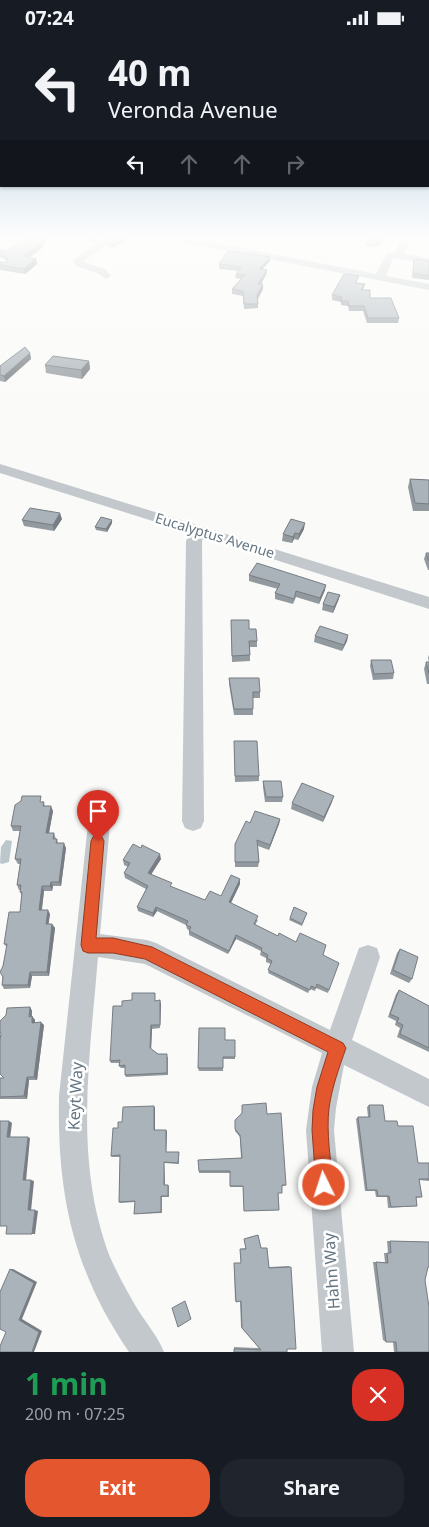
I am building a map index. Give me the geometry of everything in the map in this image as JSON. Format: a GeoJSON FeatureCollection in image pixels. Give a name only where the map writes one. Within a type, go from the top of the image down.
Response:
{"type":"FeatureCollection","features":[{"type":"Feature","properties":{"kind":"street","name":"Eucalyptus Avenue"},"geometry":{"type":"LineString","coordinates":[[0,468],[429,603]]}},
{"type":"Feature","properties":{"kind":"street"},"geometry":{"type":"LineString","coordinates":[[193,821],[194,541],[200,530]]}},
{"type":"Feature","properties":{"kind":"street","name":"Keyt Way"},"geometry":{"type":"LineString","coordinates":[[99,824],[73,1096],[72,1121],[75,1180],[87,1237],[102,1275],[116,1306],[148,1352]]}},
{"type":"Feature","properties":{"kind":"street"},"geometry":{"type":"LineString","coordinates":[[88,945],[113,946],[146,952],[429,1093]]}},
{"type":"Feature","properties":{"kind":"street","name":"Hahn Way"},"geometry":{"type":"LineString","coordinates":[[338,1352],[320,1130],[325,1087],[368,957]]}},
{"type":"Feature","properties":{"kind":"shaded area"},"geometry":{"type":"Polygon","coordinates":[[[6,840],[12,841],[9,862],[2,864],[0,863],[1,847],[6,840]]]}},
{"type":"Feature","properties":{"kind":"building"},"geometry":{"type":"Polygon","coordinates":[[[244,300],[258,300],[258,304],[244,304],[244,300]]]}},
{"type":"Feature","properties":{"kind":"building"},"geometry":{"type":"Polygon","coordinates":[[[392,300],[399,318],[368,318],[364,306],[349,306],[348,301],[341,301],[392,300]]]}},
{"type":"Feature","properties":{"kind":"building"},"geometry":{"type":"Polygon","coordinates":[[[25,347],[30,353],[4,376],[0,375],[0,366],[25,347]]]}},
{"type":"Feature","properties":{"kind":"building"},"geometry":{"type":"Polygon","coordinates":[[[53,356],[89,361],[81,370],[45,365],[53,356]]]}},
{"type":"Feature","properties":{"kind":"building"},"geometry":{"type":"Polygon","coordinates":[[[410,479],[429,480],[429,504],[415,503],[410,479]]]}},
{"type":"Feature","properties":{"kind":"building"},"geometry":{"type":"Polygon","coordinates":[[[30,508],[60,513],[53,525],[22,520],[30,508]]]}},
{"type":"Feature","properties":{"kind":"building"},"geometry":{"type":"Polygon","coordinates":[[[101,517],[112,520],[106,529],[95,527],[101,517]]]}},
{"type":"Feature","properties":{"kind":"building"},"geometry":{"type":"Polygon","coordinates":[[[291,519],[305,523],[299,534],[295,533],[293,537],[283,534],[291,519]]]}},
{"type":"Feature","properties":{"kind":"building"},"geometry":{"type":"Polygon","coordinates":[[[257,563],[326,585],[320,598],[296,591],[294,599],[275,593],[280,584],[249,575],[257,563]]]}},
{"type":"Feature","properties":{"kind":"building"},"geometry":{"type":"Polygon","coordinates":[[[328,592],[340,595],[334,607],[323,604],[328,592]]]}},
{"type":"Feature","properties":{"kind":"building"},"geometry":{"type":"Polygon","coordinates":[[[231,620],[249,620],[249,629],[256,629],[257,641],[249,641],[250,655],[232,656],[231,620]]]}},
{"type":"Feature","properties":{"kind":"building"},"geometry":{"type":"Polygon","coordinates":[[[320,626],[348,635],[344,645],[315,636],[320,626]]]}},
{"type":"Feature","properties":{"kind":"building"},"geometry":{"type":"Polygon","coordinates":[[[371,660],[391,660],[394,673],[374,674],[371,660]]]}},
{"type":"Feature","properties":{"kind":"building"},"geometry":{"type":"Polygon","coordinates":[[[426,662],[429,662],[429,674],[426,662]]]}},
{"type":"Feature","properties":{"kind":"building"},"geometry":{"type":"Polygon","coordinates":[[[229,678],[259,678],[260,692],[253,692],[253,709],[234,709],[229,678]]]}},
{"type":"Feature","properties":{"kind":"building"},"geometry":{"type":"Polygon","coordinates":[[[234,741],[257,741],[259,776],[235,776],[234,741]]]}},
{"type":"Feature","properties":{"kind":"building"},"geometry":{"type":"Polygon","coordinates":[[[263,781],[281,781],[283,797],[266,797],[263,781]]]}},
{"type":"Feature","properties":{"kind":"building"},"geometry":{"type":"Polygon","coordinates":[[[302,783],[334,796],[324,817],[292,803],[302,783]]]}},
{"type":"Feature","properties":{"kind":"building"},"geometry":{"type":"Polygon","coordinates":[[[22,796],[41,796],[40,802],[44,802],[43,806],[51,806],[46,833],[54,833],[53,839],[57,839],[56,843],[64,843],[59,882],[51,882],[50,886],[42,886],[39,910],[48,910],[46,924],[52,924],[47,972],[30,972],[28,985],[2,985],[3,977],[0,972],[7,944],[4,944],[9,912],[20,912],[22,892],[20,892],[21,885],[17,885],[21,859],[15,859],[21,826],[11,826],[15,805],[21,801],[22,796]]]}},
{"type":"Feature","properties":{"kind":"building"},"geometry":{"type":"Polygon","coordinates":[[[255,811],[280,819],[270,845],[257,840],[259,862],[235,862],[235,844],[246,821],[250,823],[255,811]]]}},
{"type":"Feature","properties":{"kind":"building"},"geometry":{"type":"Polygon","coordinates":[[[133,844],[141,848],[142,845],[160,854],[148,873],[172,883],[170,886],[205,900],[210,891],[221,896],[231,875],[240,879],[229,902],[258,916],[254,924],[278,936],[279,933],[296,942],[300,933],[326,945],[323,955],[339,963],[329,990],[317,984],[316,988],[311,986],[310,990],[268,970],[272,961],[267,958],[268,955],[261,951],[262,948],[236,935],[229,951],[189,931],[191,927],[186,925],[188,921],[156,907],[153,913],[137,907],[148,886],[124,873],[130,863],[123,860],[133,844]]]}},
{"type":"Feature","properties":{"kind":"building"},"geometry":{"type":"Polygon","coordinates":[[[294,907],[307,913],[302,924],[290,918],[294,907]]]}},
{"type":"Feature","properties":{"kind":"building"},"geometry":{"type":"Polygon","coordinates":[[[400,949],[418,957],[412,979],[393,970],[400,949]]]}},
{"type":"Feature","properties":{"kind":"building"},"geometry":{"type":"Polygon","coordinates":[[[399,990],[429,1006],[429,1048],[400,1034],[403,1025],[397,1022],[399,1018],[390,1014],[399,990]]]}},
{"type":"Feature","properties":{"kind":"building"},"geometry":{"type":"Polygon","coordinates":[[[132,993],[155,993],[155,1001],[160,1000],[160,1025],[151,1025],[150,1048],[158,1054],[167,1054],[167,1073],[125,1075],[125,1065],[119,1066],[120,1060],[110,1061],[113,1006],[122,1006],[122,1001],[132,1000],[132,993]]]}},
{"type":"Feature","properties":{"kind":"building"},"geometry":{"type":"Polygon","coordinates":[[[30,1007],[29,1017],[32,1016],[32,1023],[41,1022],[34,1077],[27,1077],[24,1096],[0,1097],[0,1078],[4,1078],[0,1074],[0,1021],[6,1015],[7,1008],[30,1007]]]}},
{"type":"Feature","properties":{"kind":"building"},"geometry":{"type":"Polygon","coordinates":[[[199,1028],[225,1028],[225,1040],[235,1040],[235,1057],[223,1057],[223,1068],[198,1068],[199,1028]]]}},
{"type":"Feature","properties":{"kind":"building"},"geometry":{"type":"Polygon","coordinates":[[[266,1103],[267,1114],[281,1113],[286,1185],[282,1185],[282,1193],[278,1193],[279,1210],[244,1211],[243,1186],[230,1186],[230,1171],[199,1171],[198,1160],[242,1158],[240,1135],[235,1129],[235,1120],[242,1113],[242,1105],[266,1103]]]}},
{"type":"Feature","properties":{"kind":"building"},"geometry":{"type":"Polygon","coordinates":[[[369,1105],[383,1105],[385,1121],[397,1121],[398,1126],[413,1126],[418,1163],[429,1163],[429,1179],[419,1179],[422,1197],[416,1197],[417,1206],[391,1207],[389,1196],[378,1196],[377,1190],[367,1190],[358,1117],[370,1117],[369,1105]]]}},
{"type":"Feature","properties":{"kind":"building"},"geometry":{"type":"Polygon","coordinates":[[[154,1106],[154,1130],[166,1130],[166,1152],[179,1152],[178,1163],[164,1162],[164,1185],[168,1185],[168,1196],[161,1196],[161,1212],[134,1214],[135,1201],[119,1202],[120,1155],[111,1156],[113,1128],[118,1128],[118,1122],[122,1122],[123,1107],[154,1106]]]}},
{"type":"Feature","properties":{"kind":"building"},"geometry":{"type":"Polygon","coordinates":[[[0,1121],[9,1121],[7,1137],[28,1137],[23,1180],[31,1180],[28,1210],[35,1210],[32,1234],[6,1234],[7,1226],[0,1226],[0,1121]]]}},
{"type":"Feature","properties":{"kind":"building"},"geometry":{"type":"Polygon","coordinates":[[[258,1235],[261,1248],[267,1248],[269,1268],[291,1267],[296,1349],[287,1349],[287,1352],[234,1352],[234,1349],[261,1350],[242,1328],[241,1301],[236,1302],[234,1263],[241,1263],[240,1249],[246,1249],[244,1239],[258,1235]]]}},
{"type":"Feature","properties":{"kind":"building"},"geometry":{"type":"Polygon","coordinates":[[[390,1241],[429,1242],[429,1267],[425,1280],[429,1307],[429,1352],[397,1352],[396,1342],[386,1342],[376,1262],[388,1263],[387,1253],[391,1253],[390,1241]]]}},
{"type":"Feature","properties":{"kind":"building"},"geometry":{"type":"Polygon","coordinates":[[[10,1269],[34,1283],[19,1320],[39,1332],[32,1352],[0,1352],[0,1346],[6,1332],[0,1329],[0,1292],[10,1269]]]}},
{"type":"Feature","properties":{"kind":"building"},"geometry":{"type":"Polygon","coordinates":[[[185,1301],[191,1319],[178,1327],[172,1308],[185,1301]]]}},
{"type":"Feature","properties":{"kind":"route"},"geometry":{"type":"LineString","coordinates":[[98,841],[88,945],[132,948],[146,952],[338,1048],[325,1087],[321,1110],[320,1130],[324,1185]]}}]}
